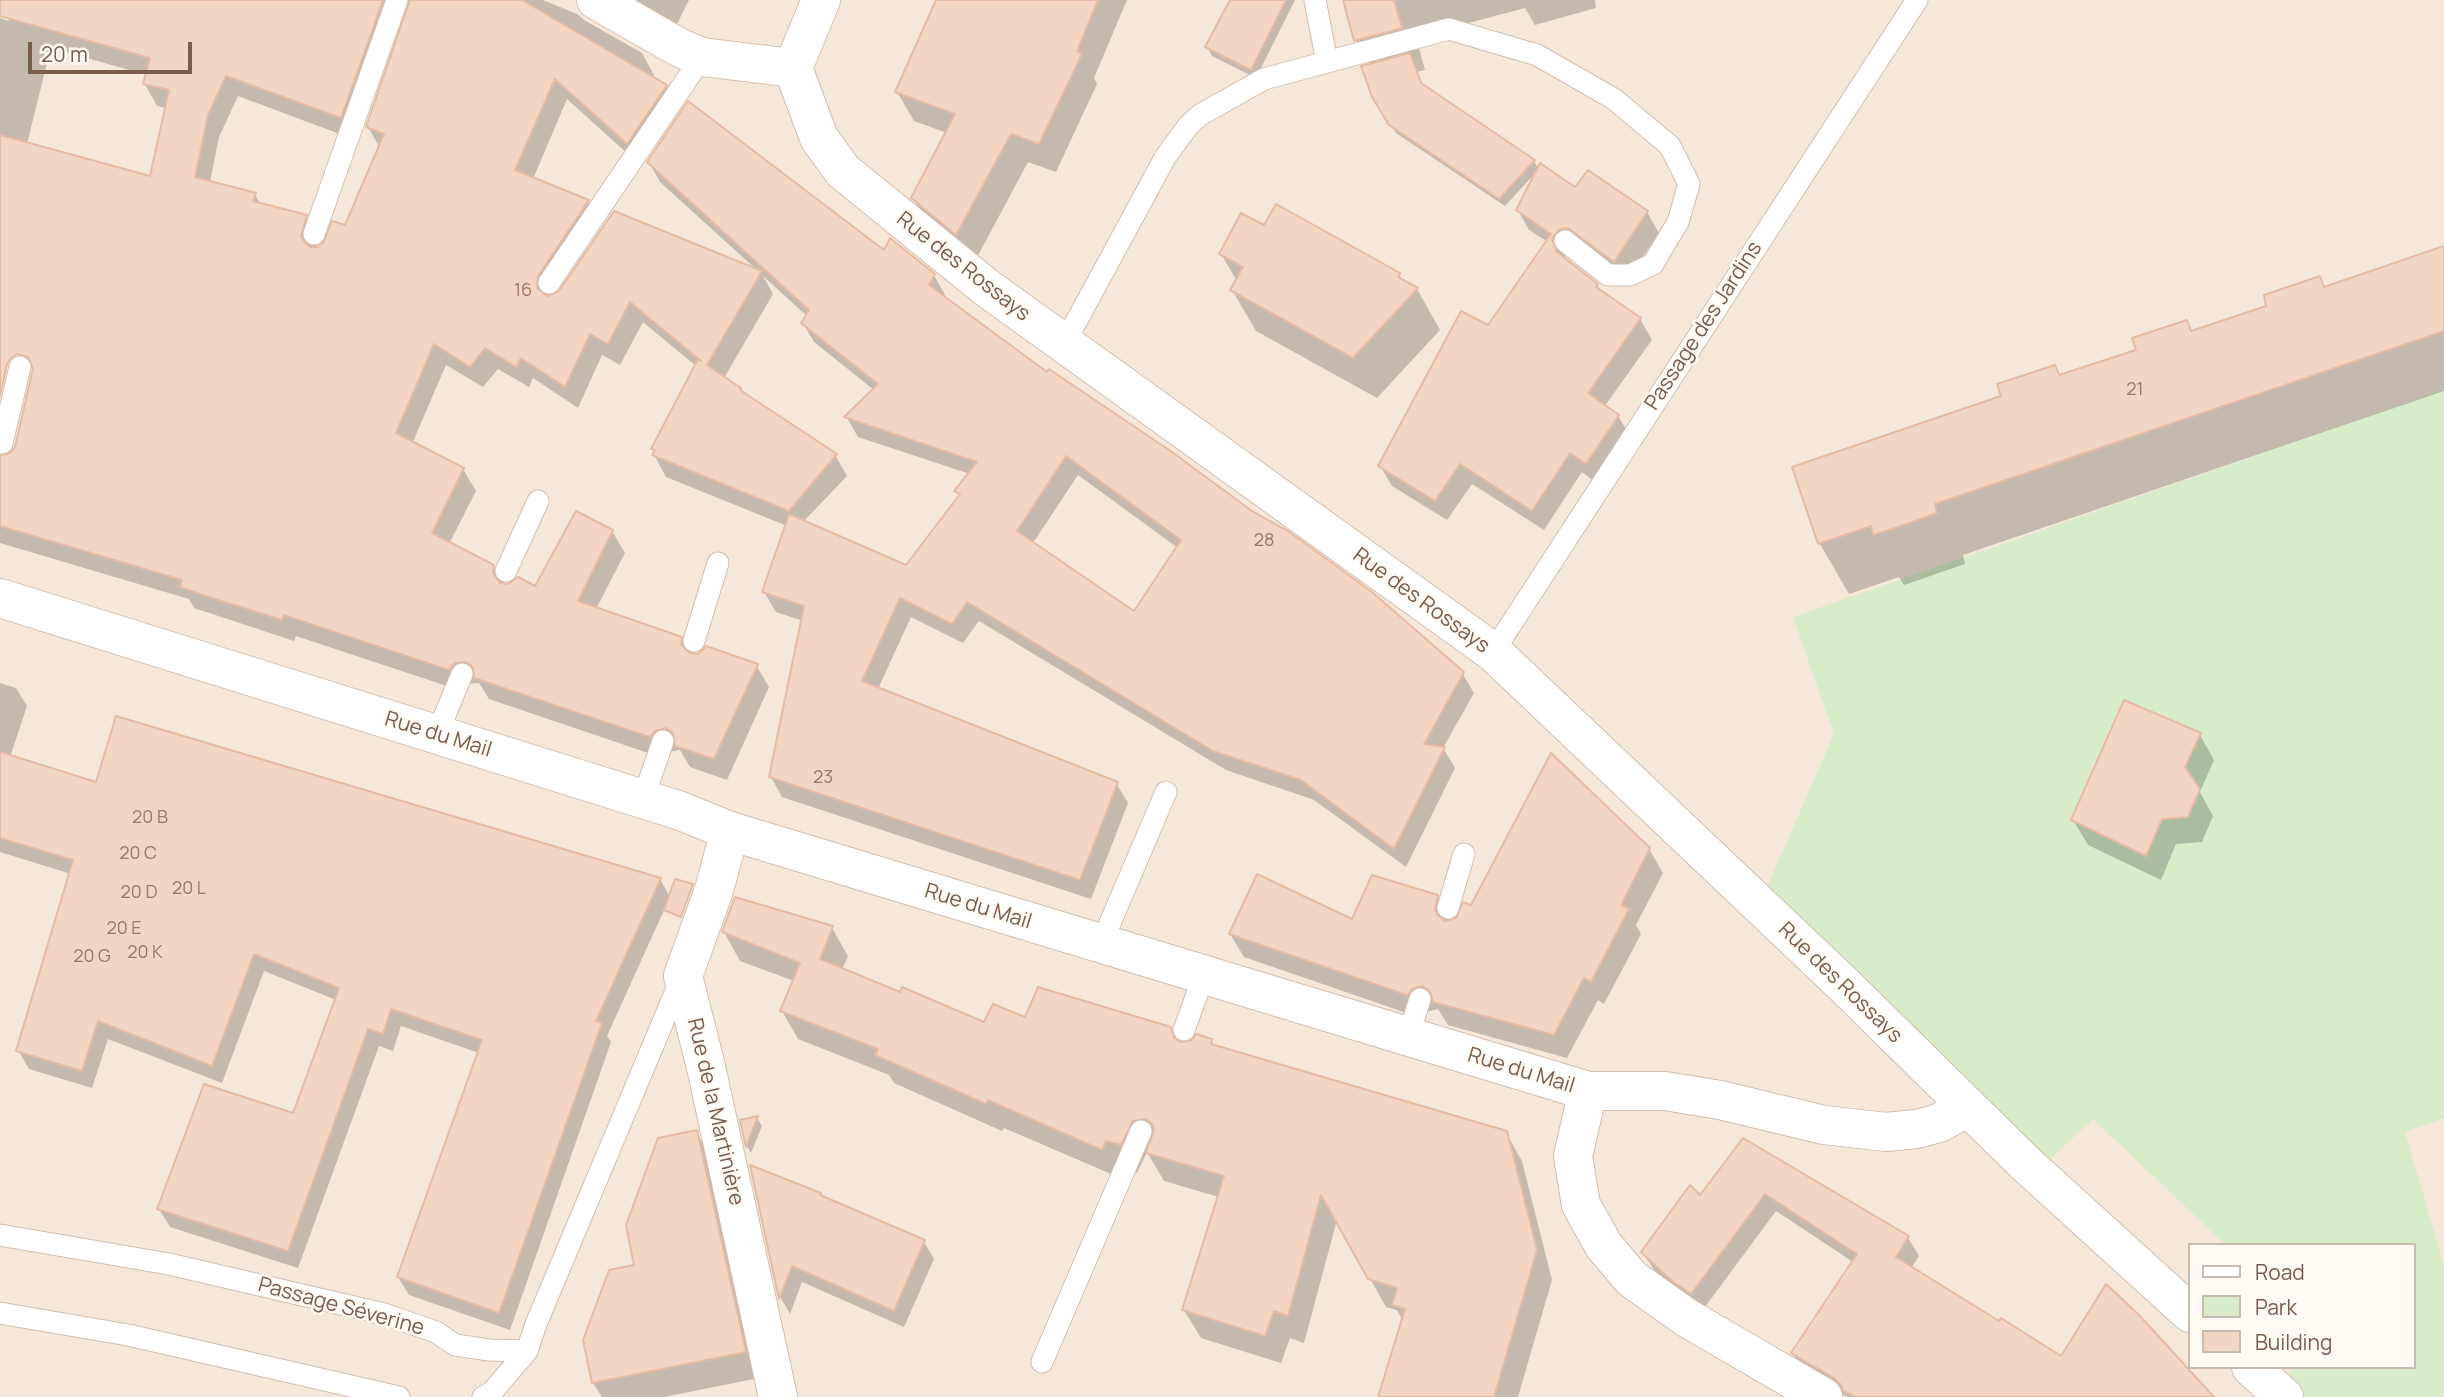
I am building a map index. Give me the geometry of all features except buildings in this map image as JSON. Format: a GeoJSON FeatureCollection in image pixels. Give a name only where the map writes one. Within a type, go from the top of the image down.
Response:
{"type":"FeatureCollection","features":[{"type":"Feature","properties":{"kind":"street"},"geometry":{"type":"LineString","coordinates":[[596,0],[680,48],[702,57],[793,68],[821,0]]}},
{"type":"Feature","properties":{"kind":"street","name":"Rue des Rossays"},"geometry":{"type":"LineString","coordinates":[[793,68],[820,138],[843,171],[987,288],[1493,652],[1843,984],[2025,1163],[2188,1310]]}},
{"type":"Feature","properties":{"kind":"street","name":"Rue du Mail"},"geometry":{"type":"LineString","coordinates":[[0,598],[678,810],[730,831],[1588,1091],[1665,1091],[1720,1100],[1824,1125],[1886,1132],[1917,1129],[1939,1123],[1968,1107]]}},
{"type":"Feature","properties":{"kind":"street"},"geometry":{"type":"LineString","coordinates":[[683,976],[714,890],[730,831]]}},
{"type":"Feature","properties":{"kind":"street","name":"Rue de la Martinière"},"geometry":{"type":"LineString","coordinates":[[683,976],[706,1067],[778,1397]]}},
{"type":"Feature","properties":{"kind":"street"},"geometry":{"type":"LineString","coordinates":[[1588,1091],[1573,1156],[1581,1205],[1604,1246],[1632,1279],[1687,1318],[1823,1397]]}},
{"type":"Feature","properties":{"kind":"street"},"geometry":{"type":"LineString","coordinates":[[2253,1369],[2284,1397]]}},
{"type":"Feature","properties":{"kind":"lane"},"geometry":{"type":"LineString","coordinates":[[314,234],[397,0]]}},
{"type":"Feature","properties":{"kind":"lane"},"geometry":{"type":"LineString","coordinates":[[1315,0],[1327,62]]}},
{"type":"Feature","properties":{"kind":"lane","name":"Passage des Jardins"},"geometry":{"type":"LineString","coordinates":[[1493,652],[1917,0]]}},
{"type":"Feature","properties":{"kind":"lane"},"geometry":{"type":"LineString","coordinates":[[1064,344],[1124,229],[1152,185],[1166,156],[1188,126],[1200,115],[1264,79],[1450,29],[1537,55],[1614,99],[1670,146],[1689,184],[1678,222],[1653,264],[1630,275],[1608,275],[1565,240]]}},
{"type":"Feature","properties":{"kind":"lane"},"geometry":{"type":"LineString","coordinates":[[549,283],[702,57]]}},
{"type":"Feature","properties":{"kind":"lane"},"geometry":{"type":"LineString","coordinates":[[2,443],[20,367]]}},
{"type":"Feature","properties":{"kind":"lane"},"geometry":{"type":"LineString","coordinates":[[506,571],[538,501]]}},
{"type":"Feature","properties":{"kind":"lane"},"geometry":{"type":"LineString","coordinates":[[694,641],[718,562]]}},
{"type":"Feature","properties":{"kind":"lane"},"geometry":{"type":"LineString","coordinates":[[437,734],[462,674]]}},
{"type":"Feature","properties":{"kind":"lane"},"geometry":{"type":"LineString","coordinates":[[643,800],[663,741]]}},
{"type":"Feature","properties":{"kind":"lane"},"geometry":{"type":"LineString","coordinates":[[1101,944],[1166,792]]}},
{"type":"Feature","properties":{"kind":"lane"},"geometry":{"type":"LineString","coordinates":[[1448,908],[1464,854]]}},
{"type":"Feature","properties":{"kind":"lane"},"geometry":{"type":"LineString","coordinates":[[1184,1030],[1204,975]]}},
{"type":"Feature","properties":{"kind":"lane"},"geometry":{"type":"LineString","coordinates":[[483,1397],[492,1392],[527,1351],[683,976]]}},
{"type":"Feature","properties":{"kind":"lane"},"geometry":{"type":"LineString","coordinates":[[1408,1037],[1420,999]]}},
{"type":"Feature","properties":{"kind":"lane"},"geometry":{"type":"LineString","coordinates":[[1042,1363],[1141,1131]]}},
{"type":"Feature","properties":{"kind":"lane","name":"Passage Séverine"},"geometry":{"type":"LineString","coordinates":[[0,1235],[169,1264],[384,1314],[436,1332],[455,1345],[489,1350],[527,1351]]}},
{"type":"Feature","properties":{"kind":"lane"},"geometry":{"type":"LineString","coordinates":[[0,1313],[128,1335],[399,1397]]}},
{"type":"Feature","properties":{"kind":"shaded area"},"geometry":{"type":"Polygon","coordinates":[[[0,0],[2444,0],[2444,1397],[0,1397],[0,0]]]}},
{"type":"Feature","properties":{"kind":"green space"},"geometry":{"type":"Polygon","coordinates":[[[2444,390],[2444,1118],[2405,1132],[2444,1266],[2444,1397],[2296,1397],[2280,1383],[2294,1369],[2416,1369],[2416,1243],[2224,1243],[2093,1119],[2044,1165],[1764,894],[1834,734],[1793,617],[2444,390]]]}}]}
